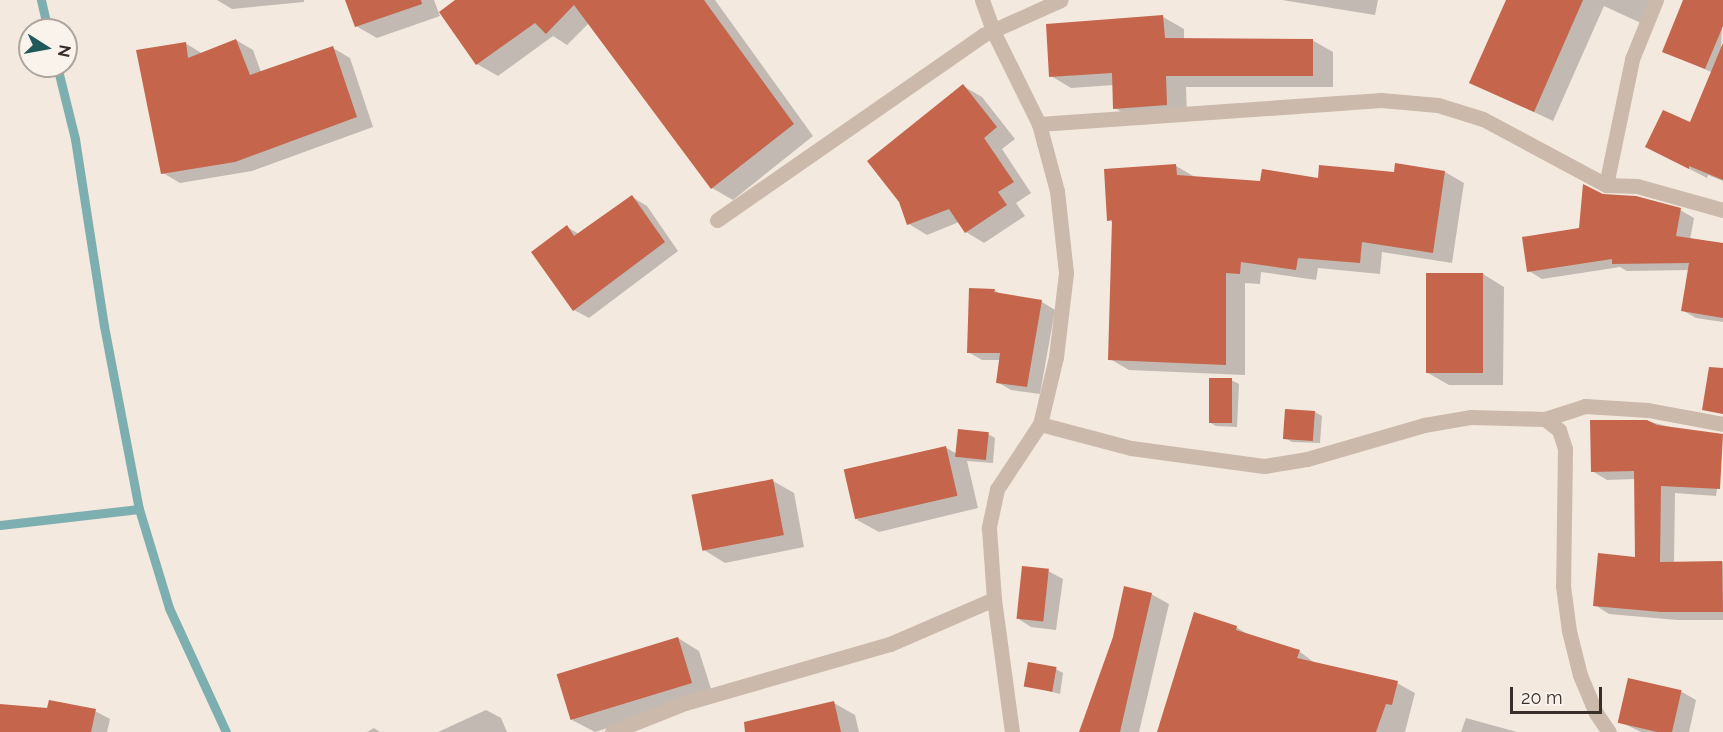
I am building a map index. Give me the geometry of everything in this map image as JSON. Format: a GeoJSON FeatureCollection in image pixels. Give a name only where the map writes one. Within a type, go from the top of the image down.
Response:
{"type":"FeatureCollection","features":[{"type":"Feature","properties":{"kind":"street"},"geometry":{"type":"LineString","coordinates":[[982,0],[993,31],[1039,124],[1057,191],[1066,273],[1056,357],[1040,424],[996,489],[989,528],[994,599],[1012,732]]}},
{"type":"Feature","properties":{"kind":"street"},"geometry":{"type":"LineString","coordinates":[[717,220],[993,31],[1061,0]]}},
{"type":"Feature","properties":{"kind":"street"},"geometry":{"type":"LineString","coordinates":[[1606,185],[1632,59],[1656,0]]}},
{"type":"Feature","properties":{"kind":"street"},"geometry":{"type":"LineString","coordinates":[[1039,124],[1381,100],[1438,105],[1483,119],[1606,185],[1637,186],[1723,210]]}},
{"type":"Feature","properties":{"kind":"street"},"geometry":{"type":"LineString","coordinates":[[1040,424],[1131,448],[1264,466],[1307,459],[1424,425],[1471,417],[1545,419],[1585,406],[1648,410],[1723,424]]}},
{"type":"Feature","properties":{"kind":"street"},"geometry":{"type":"LineString","coordinates":[[1545,419],[1558,430],[1565,449],[1563,586],[1569,631],[1580,675],[1596,713],[1610,732]]}},
{"type":"Feature","properties":{"kind":"street"},"geometry":{"type":"LineString","coordinates":[[612,732],[685,703],[890,644],[994,599]]}},
{"type":"Feature","properties":{"kind":"building"},"geometry":{"type":"Polygon","coordinates":[[[345,0],[421,0],[422,4],[355,27],[345,0]]]}},
{"type":"Feature","properties":{"kind":"building"},"geometry":{"type":"Polygon","coordinates":[[[455,0],[704,0],[794,124],[711,189],[574,5],[546,34],[535,23],[476,65],[439,12],[455,0]]]}},
{"type":"Feature","properties":{"kind":"building"},"geometry":{"type":"Polygon","coordinates":[[[1506,0],[1583,0],[1534,112],[1469,83],[1506,0]]]}},
{"type":"Feature","properties":{"kind":"building"},"geometry":{"type":"Polygon","coordinates":[[[1683,0],[1723,0],[1723,26],[1705,69],[1662,52],[1683,0]]]}},
{"type":"Feature","properties":{"kind":"building"},"geometry":{"type":"Polygon","coordinates":[[[1163,15],[1165,38],[1313,39],[1313,76],[1166,76],[1167,105],[1113,109],[1112,73],[1049,77],[1046,24],[1163,15]]]}},
{"type":"Feature","properties":{"kind":"building"},"geometry":{"type":"Polygon","coordinates":[[[236,39],[250,75],[333,46],[357,117],[235,162],[161,174],[136,50],[186,42],[188,58],[236,39]]]}},
{"type":"Feature","properties":{"kind":"building"},"geometry":{"type":"Polygon","coordinates":[[[1723,43],[1723,180],[1689,166],[1689,169],[1645,147],[1663,110],[1690,122],[1723,43]]]}},
{"type":"Feature","properties":{"kind":"building"},"geometry":{"type":"Polygon","coordinates":[[[963,84],[997,127],[984,138],[1014,182],[998,192],[1007,205],[965,233],[949,209],[907,225],[899,202],[867,161],[963,84]]]}},
{"type":"Feature","properties":{"kind":"building"},"geometry":{"type":"Polygon","coordinates":[[[1395,163],[1445,171],[1433,253],[1362,242],[1360,263],[1298,258],[1296,270],[1241,262],[1240,274],[1226,273],[1226,365],[1108,360],[1112,220],[1107,221],[1104,169],[1176,164],[1177,175],[1260,181],[1262,169],[1318,178],[1319,165],[1394,172],[1395,163]]]}},
{"type":"Feature","properties":{"kind":"building"},"geometry":{"type":"Polygon","coordinates":[[[1583,184],[1603,194],[1636,196],[1681,208],[1676,236],[1723,243],[1723,318],[1681,311],[1689,263],[1612,264],[1612,259],[1527,272],[1522,237],[1579,228],[1583,184]]]}},
{"type":"Feature","properties":{"kind":"building"},"geometry":{"type":"Polygon","coordinates":[[[632,195],[665,242],[573,311],[531,252],[567,225],[574,236],[632,195]]]}},
{"type":"Feature","properties":{"kind":"building"},"geometry":{"type":"Polygon","coordinates":[[[1426,273],[1483,273],[1483,373],[1426,373],[1426,273]]]}},
{"type":"Feature","properties":{"kind":"building"},"geometry":{"type":"Polygon","coordinates":[[[969,288],[995,289],[994,292],[1042,300],[1027,387],[996,383],[1000,353],[967,353],[969,288]]]}},
{"type":"Feature","properties":{"kind":"building"},"geometry":{"type":"Polygon","coordinates":[[[1709,367],[1723,368],[1723,414],[1702,410],[1709,367]]]}},
{"type":"Feature","properties":{"kind":"building"},"geometry":{"type":"Polygon","coordinates":[[[1209,378],[1232,378],[1232,423],[1209,423],[1209,378]]]}},
{"type":"Feature","properties":{"kind":"building"},"geometry":{"type":"Polygon","coordinates":[[[1285,409],[1315,411],[1313,441],[1283,439],[1285,409]]]}},
{"type":"Feature","properties":{"kind":"building"},"geometry":{"type":"Polygon","coordinates":[[[1590,420],[1647,420],[1657,425],[1723,434],[1720,489],[1661,486],[1660,562],[1722,561],[1723,612],[1661,612],[1593,606],[1598,553],[1635,557],[1634,471],[1591,472],[1590,420]]]}},
{"type":"Feature","properties":{"kind":"building"},"geometry":{"type":"Polygon","coordinates":[[[958,429],[989,432],[986,460],[955,457],[958,429]]]}},
{"type":"Feature","properties":{"kind":"building"},"geometry":{"type":"Polygon","coordinates":[[[946,446],[957,496],[855,519],[844,470],[946,446]]]}},
{"type":"Feature","properties":{"kind":"building"},"geometry":{"type":"Polygon","coordinates":[[[773,479],[784,535],[702,551],[692,495],[773,479]]]}},
{"type":"Feature","properties":{"kind":"building"},"geometry":{"type":"Polygon","coordinates":[[[1022,566],[1049,569],[1043,622],[1016,619],[1022,566]]]}},
{"type":"Feature","properties":{"kind":"building"},"geometry":{"type":"Polygon","coordinates":[[[1124,586],[1152,593],[1120,732],[1079,732],[1113,637],[1124,586]]]}},
{"type":"Feature","properties":{"kind":"building"},"geometry":{"type":"Polygon","coordinates":[[[1194,612],[1237,626],[1236,630],[1300,650],[1297,658],[1398,681],[1392,705],[1386,704],[1376,732],[1157,732],[1194,612]]]}},
{"type":"Feature","properties":{"kind":"building"},"geometry":{"type":"Polygon","coordinates":[[[678,637],[692,683],[571,720],[557,674],[678,637]]]}},
{"type":"Feature","properties":{"kind":"building"},"geometry":{"type":"Polygon","coordinates":[[[1028,662],[1057,667],[1052,692],[1024,687],[1028,662]]]}},
{"type":"Feature","properties":{"kind":"building"},"geometry":{"type":"Polygon","coordinates":[[[1628,678],[1682,690],[1672,732],[1657,732],[1618,723],[1628,678]]]}},
{"type":"Feature","properties":{"kind":"building"},"geometry":{"type":"Polygon","coordinates":[[[49,700],[96,709],[91,732],[0,732],[0,704],[47,708],[49,700]]]}},
{"type":"Feature","properties":{"kind":"building"},"geometry":{"type":"Polygon","coordinates":[[[834,701],[841,732],[745,732],[744,722],[834,701]]]}},
{"type":"Feature","properties":{"kind":"waterway"},"geometry":{"type":"LineString","coordinates":[[41,0],[45,18]]}},
{"type":"Feature","properties":{"kind":"waterway"},"geometry":{"type":"LineString","coordinates":[[60,78],[75,139],[104,326],[139,509],[169,608],[226,732]]}},
{"type":"Feature","properties":{"kind":"waterway"},"geometry":{"type":"LineString","coordinates":[[0,525],[139,509]]}}]}
